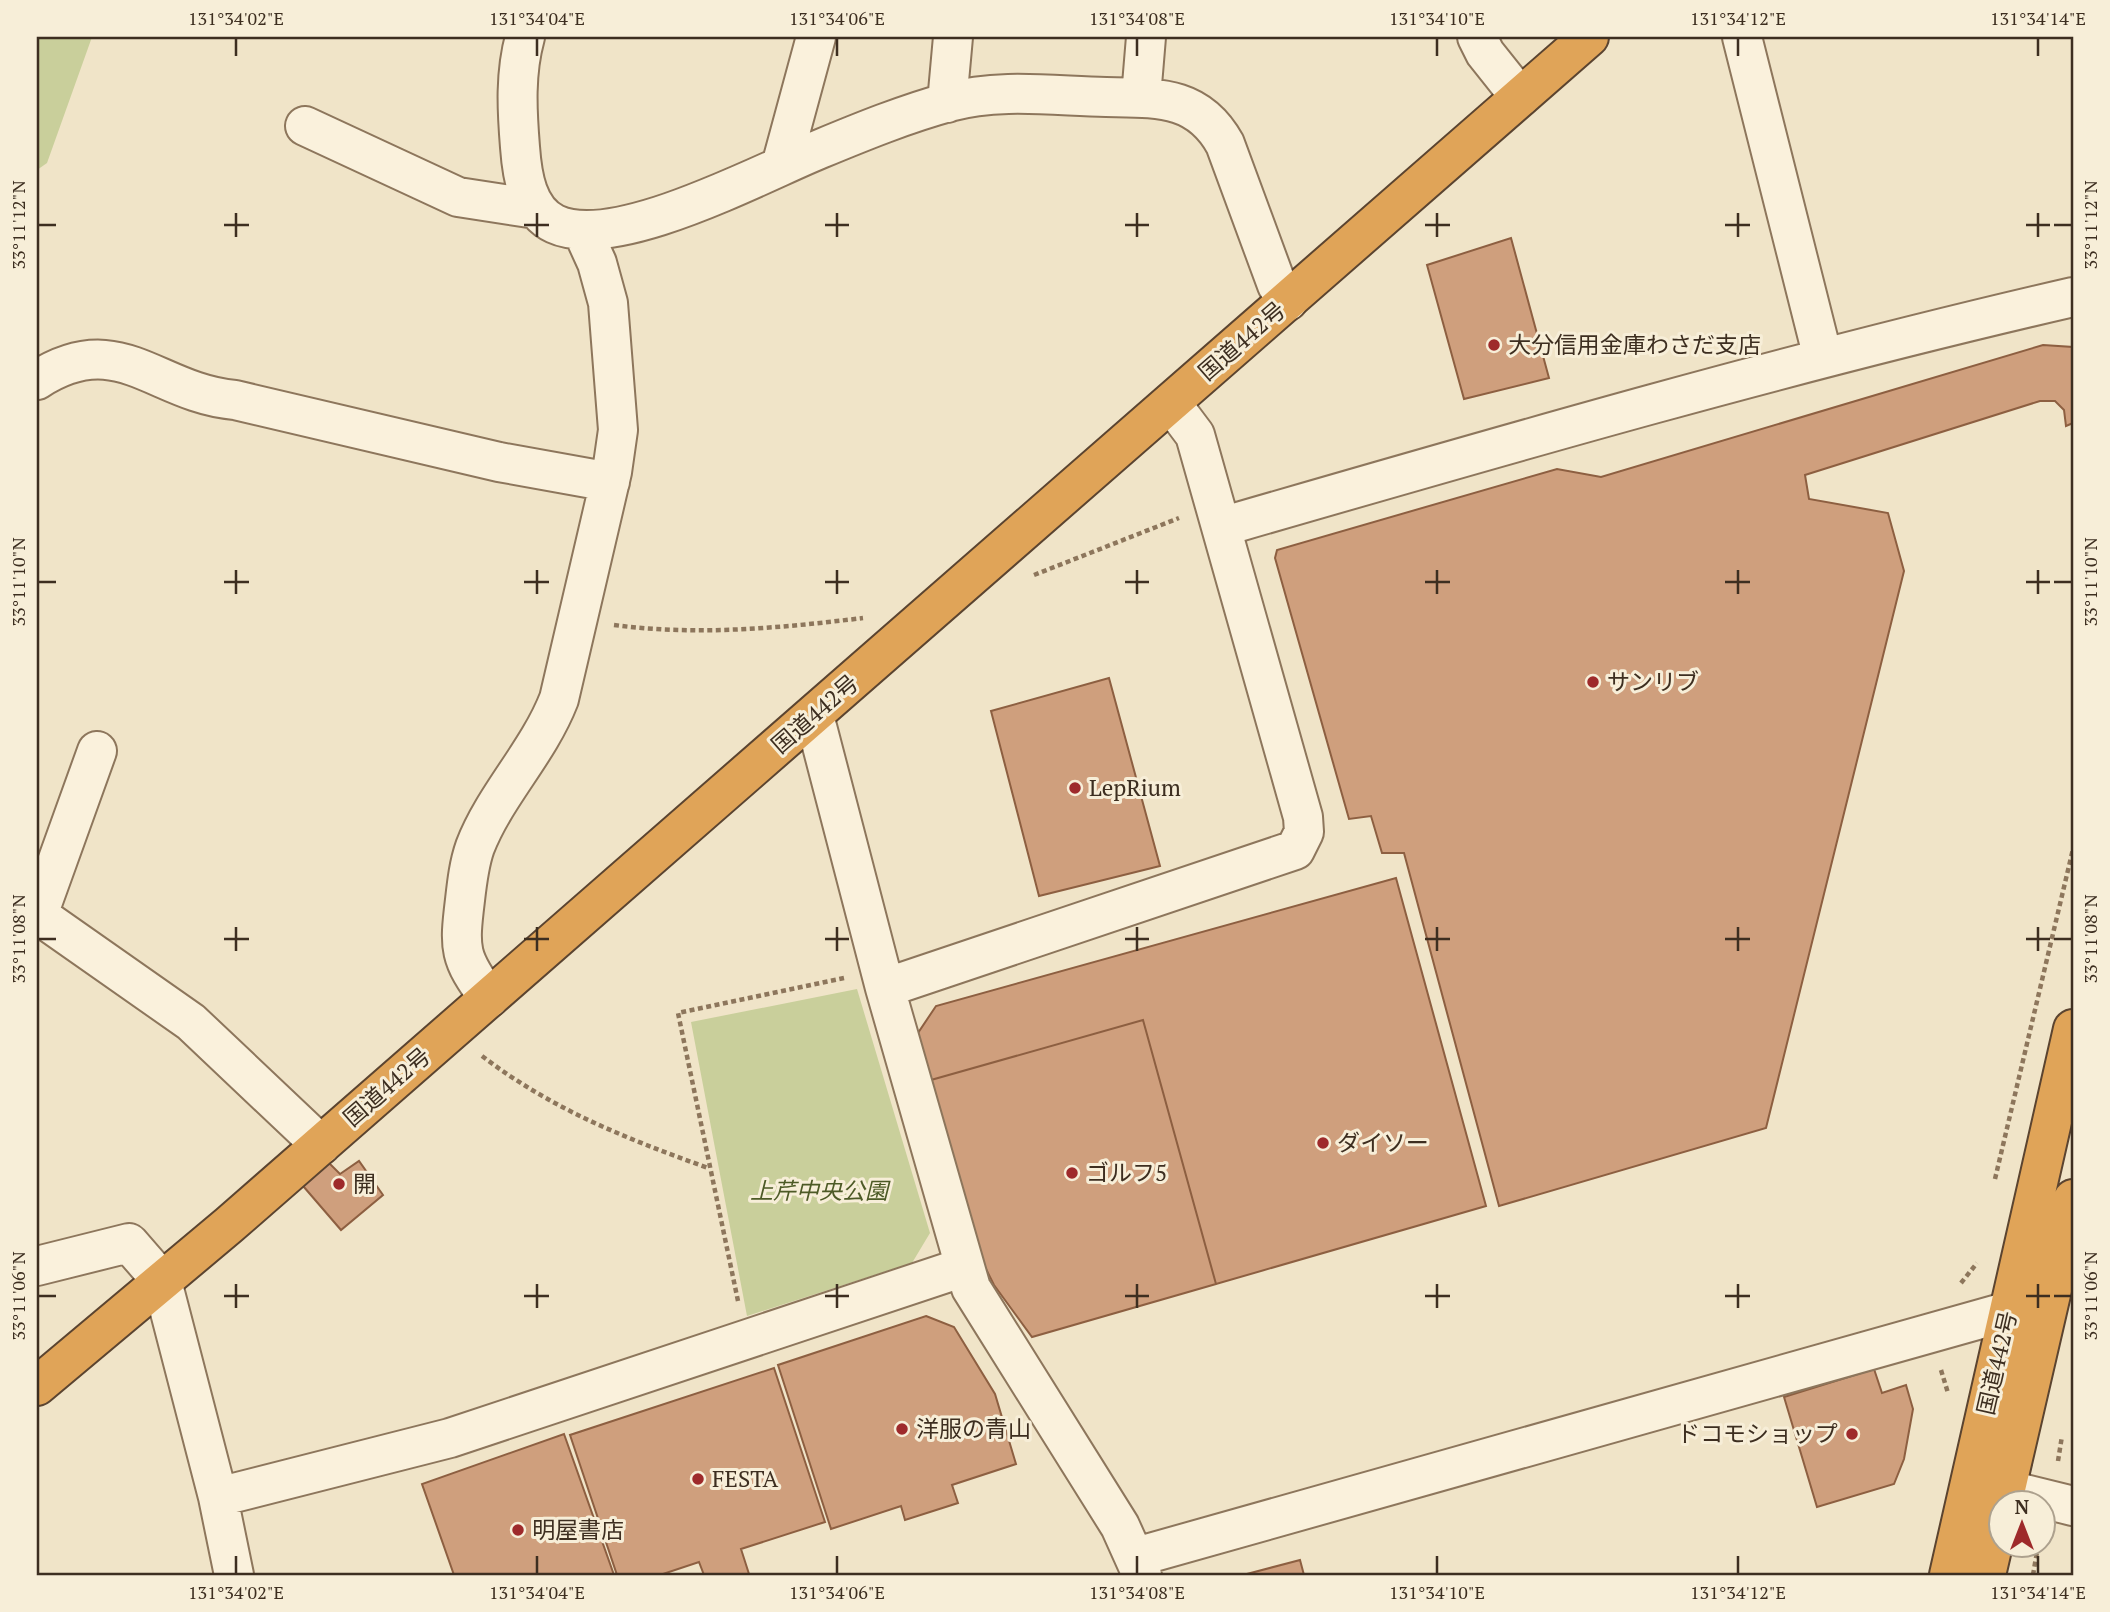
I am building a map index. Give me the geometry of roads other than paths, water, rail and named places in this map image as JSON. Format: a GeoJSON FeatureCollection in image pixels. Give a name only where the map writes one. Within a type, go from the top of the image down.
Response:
{"type":"FeatureCollection","features":[{"type":"Feature","properties":{"kind":"highway","name":"国道442号"},"geometry":{"type":"LineString","coordinates":[[37,1386],[450,1032],[1589,37]]}},
{"type":"Feature","properties":{"kind":"highway","name":"国道442号"},"geometry":{"type":"LineString","coordinates":[[1949,1575],[2073,1029]]}},
{"type":"Feature","properties":{"kind":"highway","name":"国道442号"},"geometry":{"type":"LineString","coordinates":[[1986,1575],[2073,1199]]}},
{"type":"Feature","properties":{"kind":"street"},"geometry":{"type":"LineString","coordinates":[[526,37],[516,103],[521,161],[528,194],[536,209],[556,225],[582,230],[612,227],[681,209],[780,166],[947,103],[989,95],[1141,97],[1177,102],[1202,113],[1216,126],[1277,285],[1287,301]]}},
{"type":"Feature","properties":{"kind":"street"},"geometry":{"type":"LineString","coordinates":[[780,166],[816,37]]}},
{"type":"Feature","properties":{"kind":"street"},"geometry":{"type":"LineString","coordinates":[[947,103],[953,37]]}},
{"type":"Feature","properties":{"kind":"street"},"geometry":{"type":"LineString","coordinates":[[1141,97],[1146,37]]}},
{"type":"Feature","properties":{"kind":"street"},"geometry":{"type":"LineString","coordinates":[[1477,37],[1485,53],[1520,97]]}},
{"type":"Feature","properties":{"kind":"street"},"geometry":{"type":"LineString","coordinates":[[1742,37],[1823,358]]}},
{"type":"Feature","properties":{"kind":"street"},"geometry":{"type":"LineString","coordinates":[[306,126],[458,197],[536,209]]}},
{"type":"Feature","properties":{"kind":"street"},"geometry":{"type":"LineString","coordinates":[[489,998],[468,970],[462,953],[461,934],[470,861],[486,824],[540,739],[559,699],[610,482],[618,430],[608,303],[597,263],[582,230]]}},
{"type":"Feature","properties":{"kind":"street"},"geometry":{"type":"LineString","coordinates":[[1221,527],[1589,420],[1823,358],[2073,297]]}},
{"type":"Feature","properties":{"kind":"street"},"geometry":{"type":"LineString","coordinates":[[37,380],[55,368],[81,359],[116,360],[211,398],[235,400],[499,462],[610,482]]}},
{"type":"Feature","properties":{"kind":"street"},"geometry":{"type":"LineString","coordinates":[[870,982],[1295,849],[1304,831],[1303,817],[1195,435],[1171,403]]}},
{"type":"Feature","properties":{"kind":"street"},"geometry":{"type":"LineString","coordinates":[[814,715],[870,982],[964,1267],[981,1307],[1120,1526],[1139,1566],[2008,1311]]}},
{"type":"Feature","properties":{"kind":"street"},"geometry":{"type":"LineString","coordinates":[[97,751],[37,915],[191,1022],[321,1144]]}},
{"type":"Feature","properties":{"kind":"street"},"geometry":{"type":"LineString","coordinates":[[37,1266],[129,1243],[162,1281],[218,1497],[234,1575]]}},
{"type":"Feature","properties":{"kind":"street"},"geometry":{"type":"LineString","coordinates":[[218,1497],[450,1438],[964,1267]]}},
{"type":"Feature","properties":{"kind":"street"},"geometry":{"type":"LineString","coordinates":[[2004,1489],[2067,1488]]}},
{"type":"Feature","properties":{"kind":"place","name":"大分信用金庫わさだ支店"},"geometry":{"type":"Point","coordinates":[1494,345]}},
{"type":"Feature","properties":{"kind":"place","name":"サンリブ"},"geometry":{"type":"Point","coordinates":[1593,682]}},
{"type":"Feature","properties":{"kind":"place","name":"LepRium"},"geometry":{"type":"Point","coordinates":[1075,788]}},
{"type":"Feature","properties":{"kind":"place","name":"ダイソー"},"geometry":{"type":"Point","coordinates":[1323,1143]}},
{"type":"Feature","properties":{"kind":"place","name":"ゴルフ5"},"geometry":{"type":"Point","coordinates":[1072,1173]}},
{"type":"Feature","properties":{"kind":"place","name":"開"},"geometry":{"type":"Point","coordinates":[339,1184]}},
{"type":"Feature","properties":{"kind":"place","name":"洋服の青山"},"geometry":{"type":"Point","coordinates":[902,1429]}},
{"type":"Feature","properties":{"kind":"place","name":"ドコモショップ"},"geometry":{"type":"Point","coordinates":[1852,1434]}},
{"type":"Feature","properties":{"kind":"place","name":"FESTA"},"geometry":{"type":"Point","coordinates":[698,1479]}},
{"type":"Feature","properties":{"kind":"place","name":"明屋書店"},"geometry":{"type":"Point","coordinates":[518,1530]}},
{"type":"Feature","properties":{"kind":"park label","name":"上芹中央公園"},"geometry":{"type":"Point","coordinates":[819,1191]}}]}
